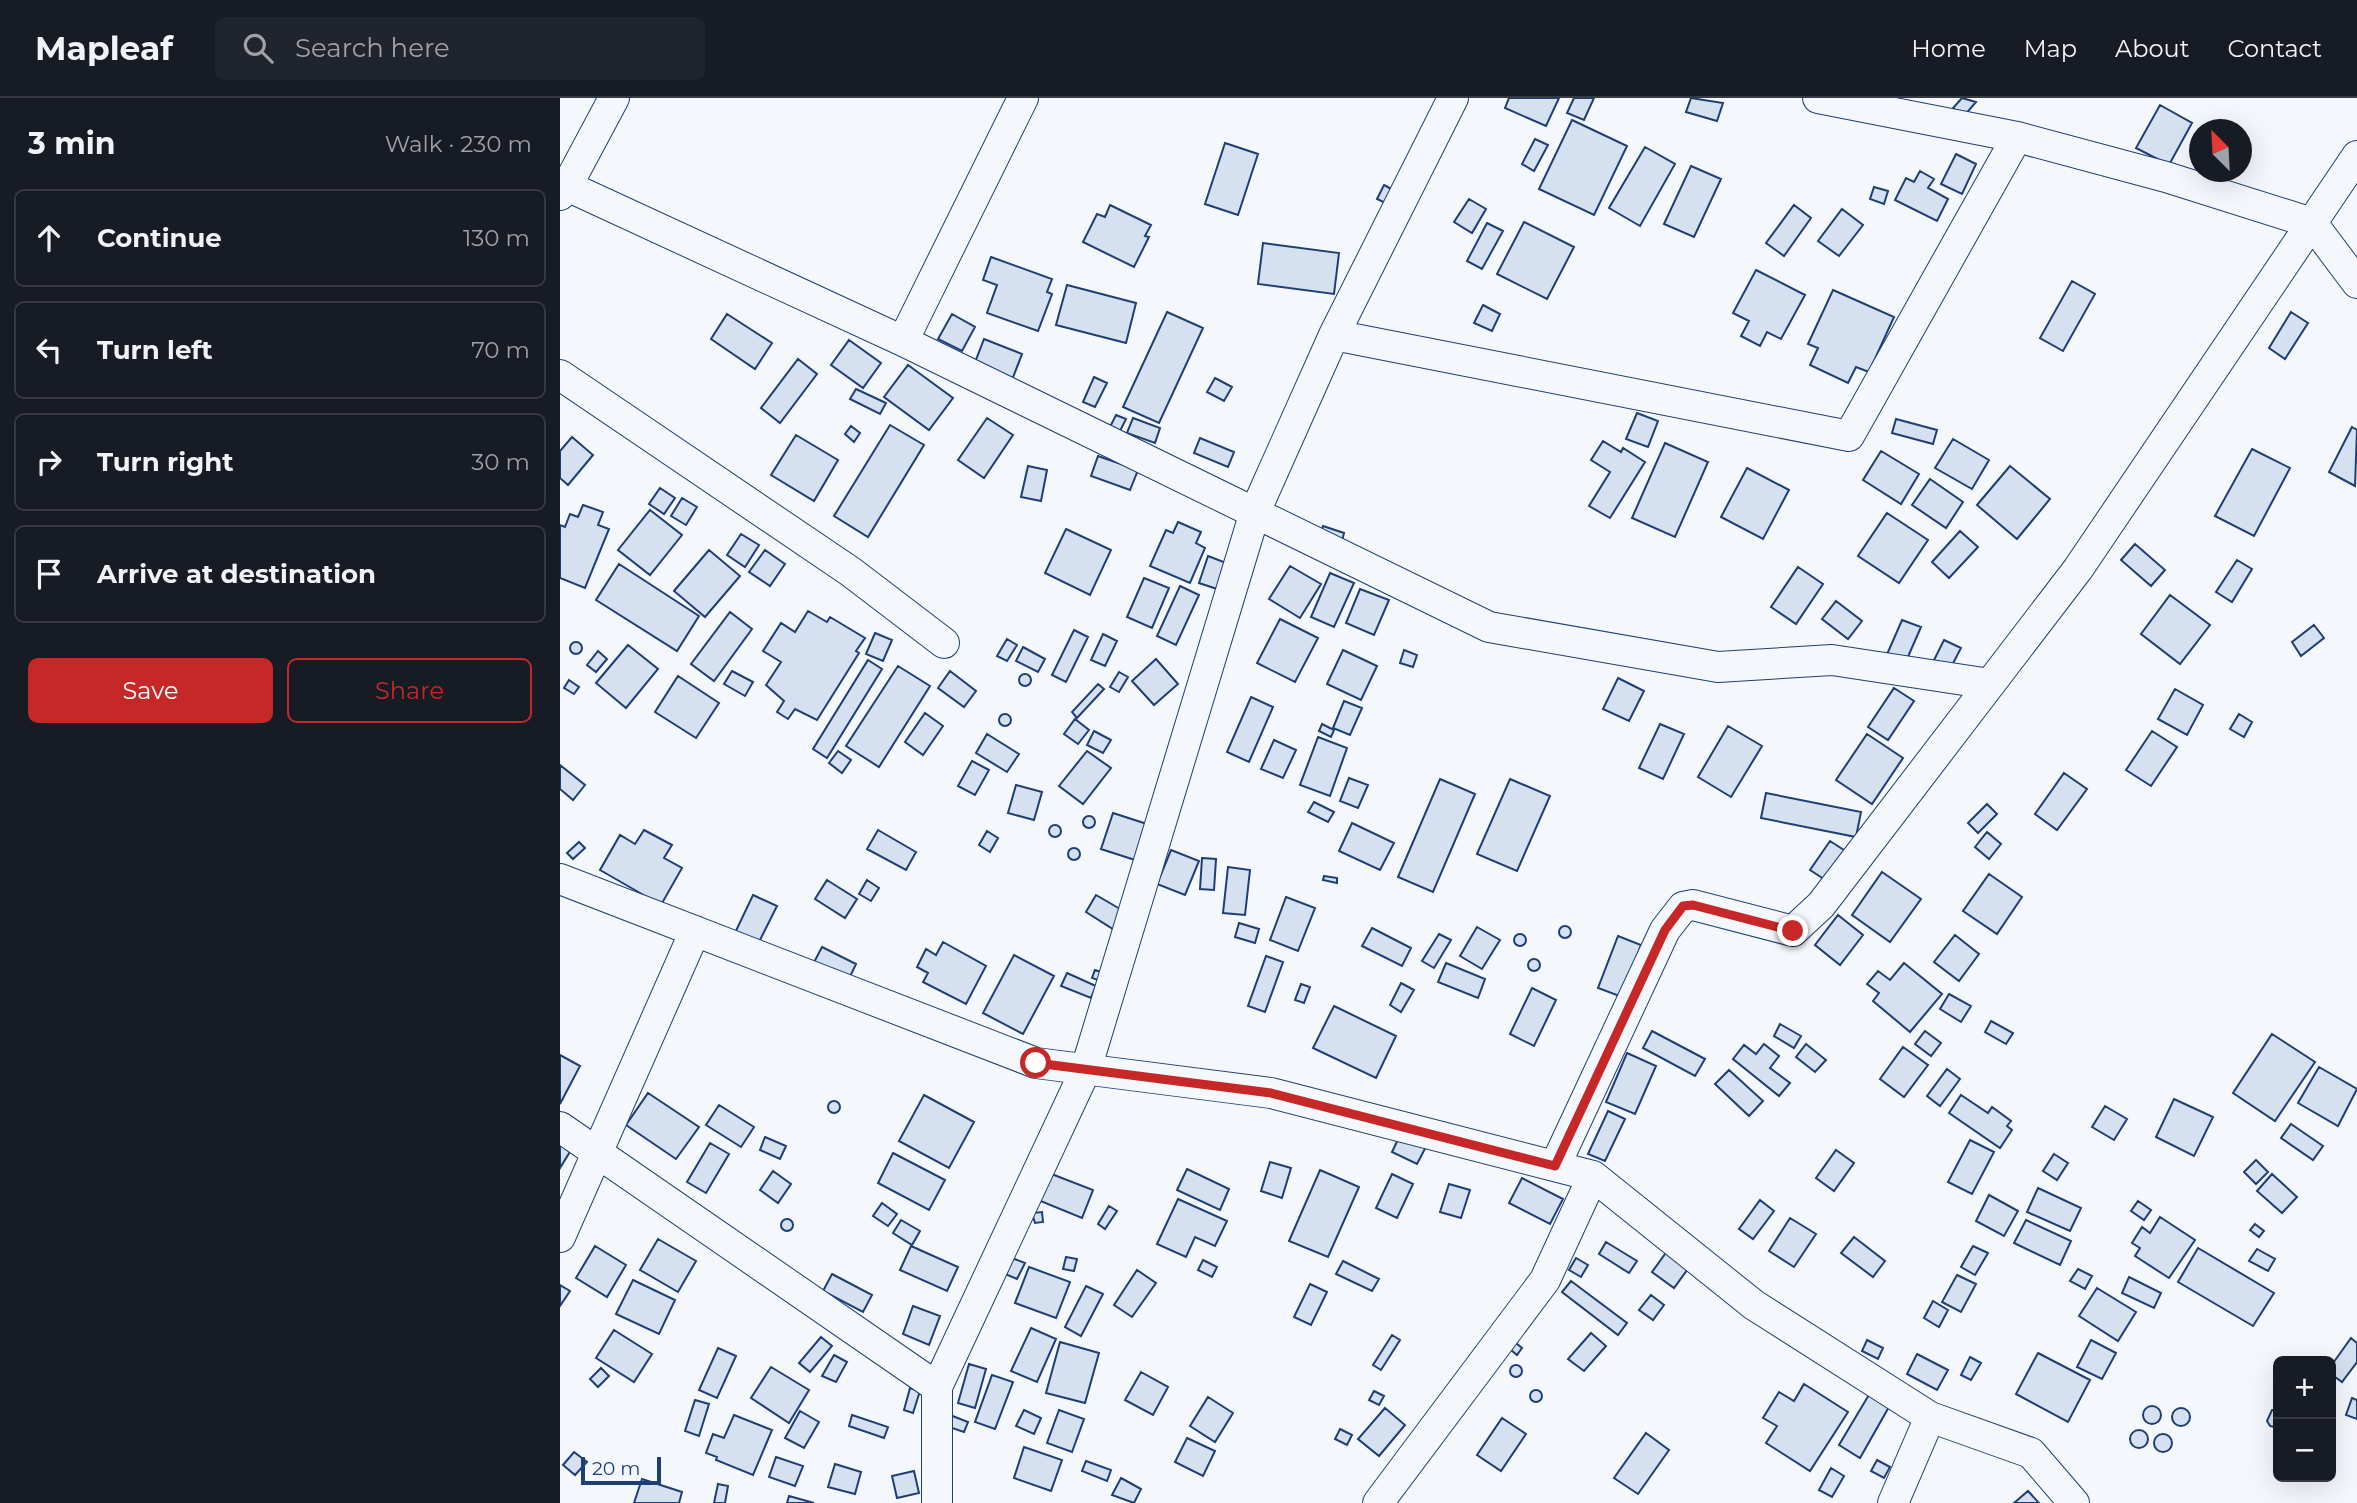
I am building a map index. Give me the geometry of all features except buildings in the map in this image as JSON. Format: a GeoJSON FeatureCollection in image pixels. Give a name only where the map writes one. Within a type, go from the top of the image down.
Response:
{"type":"FeatureCollection","features":[{"type":"Feature","properties":{"kind":"street"},"geometry":{"type":"LineString","coordinates":[[614,98],[564,190],[903,341],[1489,627],[1718,667],[1832,660],[1990,684]]}},
{"type":"Feature","properties":{"kind":"street"},"geometry":{"type":"LineString","coordinates":[[903,341],[1023,98]]}},
{"type":"Feature","properties":{"kind":"street"},"geometry":{"type":"LineString","coordinates":[[937,1503],[937,1387],[1086,1069],[1255,512],[1334,335],[1453,98]]}},
{"type":"Feature","properties":{"kind":"street"},"geometry":{"type":"LineString","coordinates":[[1818,98],[2017,137],[2166,177],[2312,223],[2357,283]]}},
{"type":"Feature","properties":{"kind":"street"},"geometry":{"type":"LineString","coordinates":[[1334,335],[1849,436],[2017,137]]}},
{"type":"Feature","properties":{"kind":"street"},"geometry":{"type":"LineString","coordinates":[[1555,1166],[1665,930],[1683,906],[1693,905],[1793,931],[1821,905],[2078,569],[2357,156]]}},
{"type":"Feature","properties":{"kind":"street"},"geometry":{"type":"LineString","coordinates":[[560,375],[851,572],[944,643]]}},
{"type":"Feature","properties":{"kind":"street"},"geometry":{"type":"LineString","coordinates":[[560,879],[1036,1063],[1271,1093],[1593,1176],[1754,1305],[1930,1417],[2031,1453],[2074,1503]]}},
{"type":"Feature","properties":{"kind":"street"},"geometry":{"type":"LineString","coordinates":[[560,1237],[695,931]]}},
{"type":"Feature","properties":{"kind":"street"},"geometry":{"type":"LineString","coordinates":[[560,1128],[937,1387]]}},
{"type":"Feature","properties":{"kind":"street"},"geometry":{"type":"LineString","coordinates":[[1378,1503],[1545,1280],[1593,1176]]}},
{"type":"Feature","properties":{"kind":"street"},"geometry":{"type":"LineString","coordinates":[[1893,1503],[1930,1417]]}},
{"type":"Feature","properties":{"kind":"route"},"geometry":{"type":"LineString","coordinates":[[1036,1063],[1271,1093],[1555,1166],[1665,930],[1683,906],[1693,905],[1793,931]]}}]}
